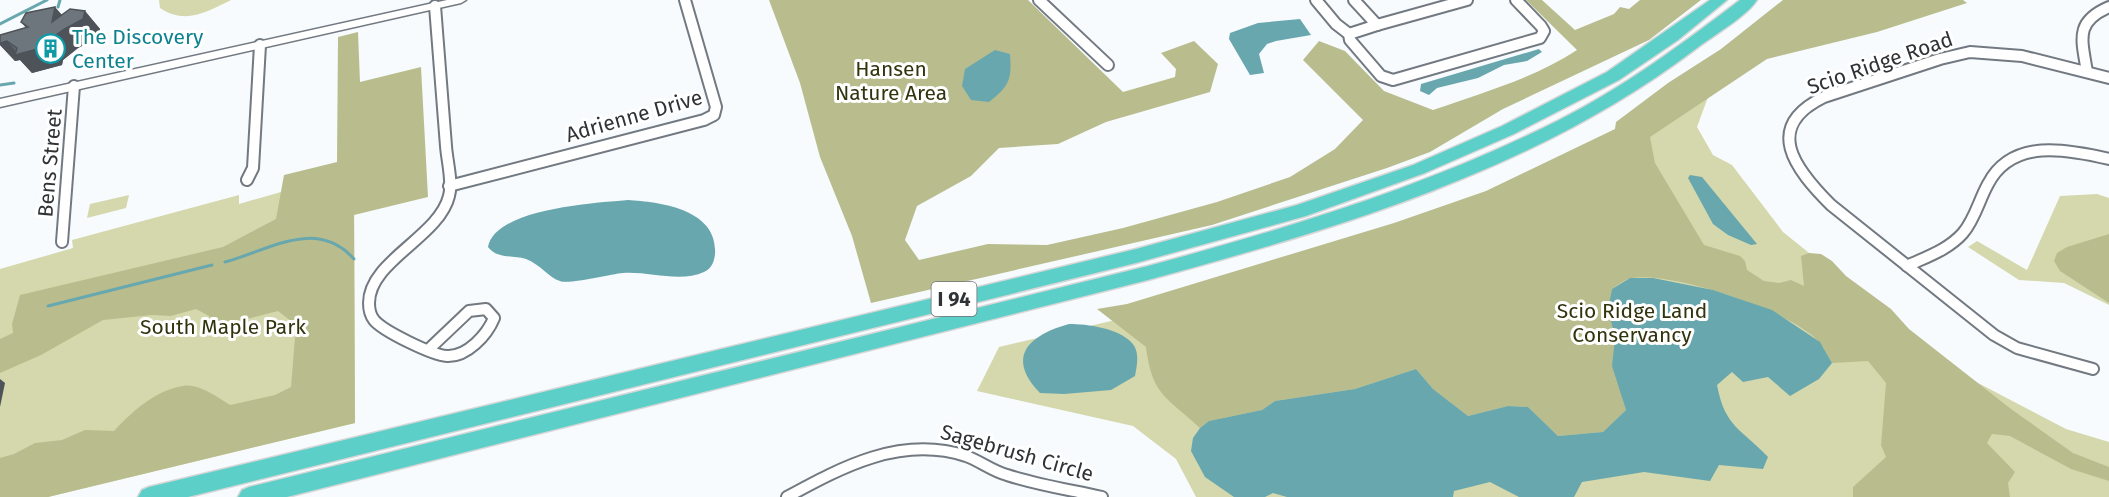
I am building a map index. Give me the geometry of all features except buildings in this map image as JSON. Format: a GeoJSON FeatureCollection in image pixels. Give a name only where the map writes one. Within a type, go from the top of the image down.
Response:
{"type":"FeatureCollection","features":[{"type":"Feature","properties":{"kind":"highway","name":"I 94"},"geometry":{"type":"LineString","coordinates":[[149,497],[1136,256],[1300,212],[1419,169],[1508,130],[1613,76],[1673,36],[1720,0]]}},
{"type":"Feature","properties":{"kind":"highway","name":"I 94"},"geometry":{"type":"LineString","coordinates":[[249,497],[1077,291],[1308,229],[1468,170],[1556,128],[1661,69],[1711,33],[1750,0]]}},
{"type":"Feature","properties":{"kind":"street"},"geometry":{"type":"LineString","coordinates":[[0,103],[461,0]]}},
{"type":"Feature","properties":{"kind":"street","name":"Adrienne Drive"},"geometry":{"type":"LineString","coordinates":[[449,186],[714,116],[716,107],[685,0]]}},
{"type":"Feature","properties":{"kind":"street"},"geometry":{"type":"LineString","coordinates":[[1039,0],[1108,64]]}},
{"type":"Feature","properties":{"kind":"street"},"geometry":{"type":"LineString","coordinates":[[1316,0],[1336,24],[1349,34],[1350,40],[1381,76],[1393,80],[1540,38],[1544,31],[1541,26],[1516,0]]}},
{"type":"Feature","properties":{"kind":"street"},"geometry":{"type":"LineString","coordinates":[[1354,0],[1377,25]]}},
{"type":"Feature","properties":{"kind":"street"},"geometry":{"type":"LineString","coordinates":[[1349,34],[1442,3],[1467,0]]}},
{"type":"Feature","properties":{"kind":"street"},"geometry":{"type":"LineString","coordinates":[[429,349],[469,311],[486,309],[494,318],[492,325],[460,354],[441,355],[429,349],[374,321],[369,311],[371,289],[378,278],[442,214],[450,195],[435,6]]}},
{"type":"Feature","properties":{"kind":"street"},"geometry":{"type":"LineString","coordinates":[[2087,72],[2081,29],[2088,17],[2109,7]]}},
{"type":"Feature","properties":{"kind":"street"},"geometry":{"type":"LineString","coordinates":[[247,180],[253,168],[260,45]]}},
{"type":"Feature","properties":{"kind":"street","name":"Scio Ridge Road"},"geometry":{"type":"LineString","coordinates":[[2093,369],[2062,363],[2017,348],[1994,335],[1811,186],[1798,167],[1788,145],[1789,129],[1794,116],[1805,106],[1830,95],[1967,52],[2000,54],[2109,78]]}},
{"type":"Feature","properties":{"kind":"street","name":"Bens Street"},"geometry":{"type":"LineString","coordinates":[[62,242],[74,86]]}},
{"type":"Feature","properties":{"kind":"street"},"geometry":{"type":"LineString","coordinates":[[1907,266],[1941,249],[1962,234],[2000,163],[2022,153],[2055,149],[2109,159]]}},
{"type":"Feature","properties":{"kind":"street","name":"Sagebrush Circle"},"geometry":{"type":"LineString","coordinates":[[787,497],[843,467],[884,452],[929,448],[966,455],[999,473],[1102,497]]}},
{"type":"Feature","properties":{"kind":"green space"},"geometry":{"type":"Polygon","coordinates":[[[159,0],[231,0],[196,15],[178,16],[160,8],[159,0]]]}},
{"type":"Feature","properties":{"kind":"green space","name":"Hansen Nature Area"},"geometry":{"type":"Polygon","coordinates":[[[769,0],[1028,0],[1123,92],[1175,77],[1176,69],[1161,53],[1194,41],[1218,64],[1210,92],[1106,122],[1058,144],[999,148],[971,176],[917,206],[905,240],[919,260],[988,244],[1047,245],[1123,228],[1217,202],[1290,177],[1335,149],[1363,120],[1303,60],[1319,41],[1345,51],[1384,91],[1433,110],[1526,77],[1577,50],[1526,0],[1542,0],[1575,30],[1614,14],[1620,7],[1629,9],[1640,0],[1701,0],[1649,40],[1503,109],[1430,152],[1387,168],[1212,225],[871,303],[852,236],[820,157],[800,83],[769,0]]]}},
{"type":"Feature","properties":{"kind":"green space"},"geometry":{"type":"Polygon","coordinates":[[[1783,0],[1963,0],[1967,3],[1877,32],[1767,59],[1650,137],[1655,163],[1704,245],[1740,256],[1745,261],[1747,270],[1764,281],[1779,283],[1791,280],[1804,286],[1801,256],[1809,253],[1821,254],[1832,261],[1846,276],[1891,309],[1909,329],[2011,409],[2073,453],[2109,467],[2109,481],[2071,469],[2010,436],[1992,434],[1987,443],[2015,472],[2008,483],[2010,497],[1853,497],[1853,487],[1886,457],[1881,445],[1886,383],[1868,361],[1832,363],[1820,343],[1786,319],[1732,296],[1675,281],[1632,278],[1612,289],[1608,309],[1615,338],[1613,366],[1626,410],[1603,432],[1558,436],[1528,407],[1508,406],[1468,416],[1433,389],[1416,369],[1355,389],[1275,401],[1262,410],[1209,421],[1200,428],[1170,402],[1157,386],[1152,376],[1146,347],[1097,309],[1127,304],[1394,223],[1486,191],[1615,129],[1616,122],[1668,83],[1721,49],[1783,0]]]}},
{"type":"Feature","properties":{"kind":"green space"},"geometry":{"type":"Polygon","coordinates":[[[358,32],[360,82],[421,67],[428,197],[354,215],[355,423],[48,497],[0,497],[0,458],[14,454],[35,443],[62,440],[85,430],[114,431],[145,403],[163,392],[183,386],[195,387],[207,391],[230,405],[275,395],[291,387],[296,325],[278,311],[213,328],[209,316],[196,309],[171,316],[152,315],[103,320],[41,355],[0,373],[0,339],[13,333],[12,324],[20,295],[223,247],[276,219],[284,175],[337,162],[338,37],[358,32]]]}},
{"type":"Feature","properties":{"kind":"green space","name":"Scio Ridge Land Conservancy"},"geometry":{"type":"Polygon","coordinates":[[[1715,78],[1697,127],[1713,155],[1732,165],[1783,232],[1957,372],[2066,429],[2109,442],[2109,497],[1196,497],[1176,459],[1133,426],[977,391],[999,347],[1245,290],[1414,234],[1715,78]]]}},
{"type":"Feature","properties":{"kind":"green space","name":"South Maple Park"},"geometry":{"type":"Polygon","coordinates":[[[354,171],[355,423],[48,497],[0,497],[0,269],[73,248],[72,240],[239,195],[239,204],[354,171]]]}},
{"type":"Feature","properties":{"kind":"green space"},"geometry":{"type":"Polygon","coordinates":[[[2097,194],[2109,198],[2109,305],[2064,283],[2019,280],[1968,247],[1977,241],[2027,270],[2060,196],[2097,194]]]}},
{"type":"Feature","properties":{"kind":"green space"},"geometry":{"type":"Polygon","coordinates":[[[129,195],[126,208],[87,218],[90,204],[129,195]]]}},
{"type":"Feature","properties":{"kind":"green space"},"geometry":{"type":"Polygon","coordinates":[[[2109,234],[2109,303],[2060,271],[2054,261],[2057,253],[2067,247],[2109,234]]]}},
{"type":"Feature","properties":{"kind":"water"},"geometry":{"type":"Polygon","coordinates":[[[1300,19],[1311,35],[1267,44],[1259,54],[1264,73],[1250,75],[1229,39],[1230,33],[1258,23],[1300,19]]]}},
{"type":"Feature","properties":{"kind":"water"},"geometry":{"type":"Polygon","coordinates":[[[1539,49],[1542,52],[1527,61],[1504,65],[1478,78],[1437,88],[1429,95],[1420,91],[1421,84],[1539,49]]]}},
{"type":"Feature","properties":{"kind":"water"},"geometry":{"type":"Polygon","coordinates":[[[995,50],[1010,54],[1008,82],[989,102],[971,100],[962,86],[965,69],[995,50]]]}},
{"type":"Feature","properties":{"kind":"water"},"geometry":{"type":"Polygon","coordinates":[[[1690,175],[1702,177],[1757,244],[1751,245],[1728,235],[1713,224],[1688,178],[1690,175]]]}},
{"type":"Feature","properties":{"kind":"water"},"geometry":{"type":"Polygon","coordinates":[[[628,200],[670,206],[697,218],[707,227],[713,239],[715,254],[711,267],[704,272],[685,277],[623,273],[565,282],[552,277],[531,261],[501,255],[488,247],[495,234],[508,224],[527,216],[572,206],[628,200]]]}},
{"type":"Feature","properties":{"kind":"water"},"geometry":{"type":"Polygon","coordinates":[[[1630,278],[1653,278],[1713,290],[1772,310],[1820,342],[1832,363],[1819,379],[1790,396],[1768,377],[1743,382],[1732,372],[1717,385],[1720,399],[1730,419],[1768,457],[1763,469],[1719,465],[1710,481],[1644,472],[1582,482],[1574,497],[1519,497],[1490,482],[1454,491],[1453,497],[1287,497],[1273,493],[1265,497],[1234,497],[1205,477],[1191,451],[1193,438],[1209,421],[1262,410],[1275,401],[1355,389],[1416,369],[1433,389],[1468,416],[1508,406],[1528,407],[1558,436],[1603,432],[1626,410],[1612,366],[1615,338],[1608,309],[1612,289],[1630,278]]]}},
{"type":"Feature","properties":{"kind":"water"},"geometry":{"type":"Polygon","coordinates":[[[1069,324],[1111,330],[1126,338],[1136,350],[1135,376],[1111,390],[1064,394],[1040,393],[1024,369],[1023,358],[1026,349],[1043,334],[1069,324]]]}},
{"type":"Feature","properties":{"kind":"waterway"},"geometry":{"type":"LineString","coordinates":[[0,24],[47,0]]}},
{"type":"Feature","properties":{"kind":"waterway"},"geometry":{"type":"LineString","coordinates":[[58,7],[60,0]]}},
{"type":"Feature","properties":{"kind":"waterway"},"geometry":{"type":"LineString","coordinates":[[0,85],[14,83]]}},
{"type":"Feature","properties":{"kind":"waterway"},"geometry":{"type":"LineString","coordinates":[[225,262],[292,240],[308,238],[324,240],[339,247],[354,259]]}},
{"type":"Feature","properties":{"kind":"waterway"},"geometry":{"type":"LineString","coordinates":[[48,306],[212,265]]}},
{"type":"Feature","properties":{"kind":"place","name":"The Discovery Center"},"geometry":{"type":"Point","coordinates":[51,49]}}]}
